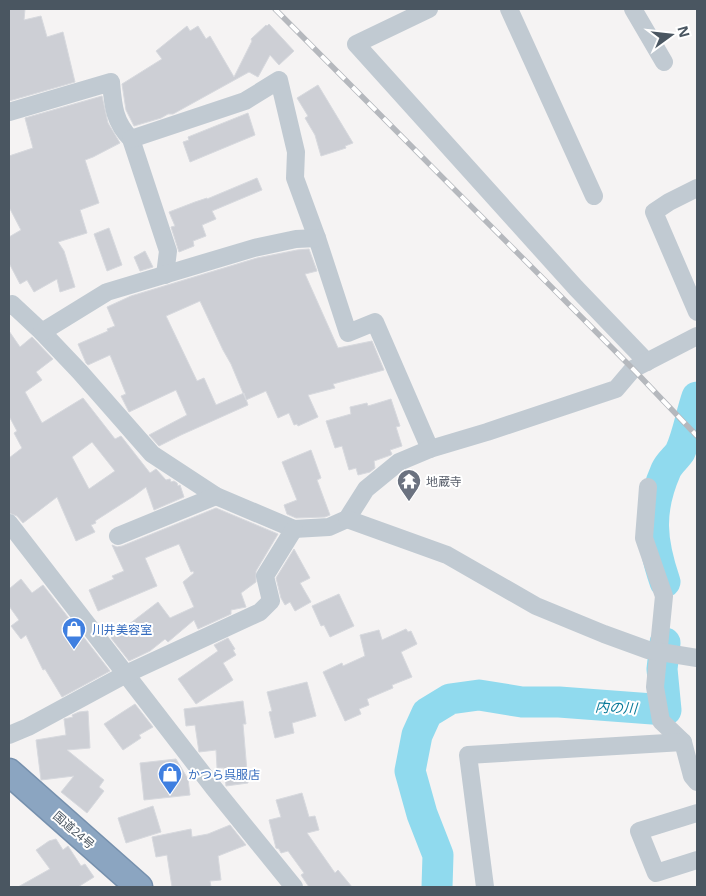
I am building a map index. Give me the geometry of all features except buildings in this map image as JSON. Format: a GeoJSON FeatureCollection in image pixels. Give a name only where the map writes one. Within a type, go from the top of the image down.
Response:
{"type":"FeatureCollection","features":[{"type":"Feature","properties":{"kind":"highway","name":"国道24号"},"geometry":{"type":"LineString","coordinates":[[9,772],[139,887]]}},
{"type":"Feature","properties":{"kind":"street"},"geometry":{"type":"LineString","coordinates":[[429,9],[356,44],[576,288],[647,362]]}},
{"type":"Feature","properties":{"kind":"street"},"geometry":{"type":"LineString","coordinates":[[509,9],[594,196]]}},
{"type":"Feature","properties":{"kind":"street"},"geometry":{"type":"LineString","coordinates":[[632,9],[664,62]]}},
{"type":"Feature","properties":{"kind":"street"},"geometry":{"type":"LineString","coordinates":[[131,139],[245,101],[279,80],[296,152],[295,178],[348,333],[375,322],[430,449]]}},
{"type":"Feature","properties":{"kind":"street"},"geometry":{"type":"LineString","coordinates":[[9,112],[111,82],[113,106],[121,130],[131,139],[168,251],[165,275]]}},
{"type":"Feature","properties":{"kind":"street"},"geometry":{"type":"LineString","coordinates":[[697,188],[654,212],[697,312]]}},
{"type":"Feature","properties":{"kind":"street"},"geometry":{"type":"LineString","coordinates":[[42,332],[106,292],[254,248],[296,239],[317,238]]}},
{"type":"Feature","properties":{"kind":"street"},"geometry":{"type":"LineString","coordinates":[[9,306],[12,304],[42,332],[152,454],[216,496],[294,529],[329,527],[347,519],[366,489],[398,462],[430,449],[616,389],[633,369],[697,336]]}},
{"type":"Feature","properties":{"kind":"street"},"geometry":{"type":"LineString","coordinates":[[648,487],[644,538],[664,596],[656,687],[661,721],[683,742],[692,776],[697,782]]}},
{"type":"Feature","properties":{"kind":"street"},"geometry":{"type":"LineString","coordinates":[[118,536],[216,496]]}},
{"type":"Feature","properties":{"kind":"street"},"geometry":{"type":"LineString","coordinates":[[347,519],[447,555],[536,606],[595,631],[648,650],[697,658]]}},
{"type":"Feature","properties":{"kind":"street"},"geometry":{"type":"LineString","coordinates":[[9,523],[294,887]]}},
{"type":"Feature","properties":{"kind":"street"},"geometry":{"type":"LineString","coordinates":[[9,735],[28,727],[126,674],[260,612],[271,601],[266,576],[294,529]]}},
{"type":"Feature","properties":{"kind":"street"},"geometry":{"type":"LineString","coordinates":[[485,887],[468,755],[683,742]]}},
{"type":"Feature","properties":{"kind":"street"},"geometry":{"type":"LineString","coordinates":[[697,813],[639,831],[656,873],[697,860]]}},
{"type":"Feature","properties":{"kind":"waterway","name":"内の川"},"geometry":{"type":"LineString","coordinates":[[665,582],[654,539],[656,499],[666,470],[683,445],[697,397]]}},
{"type":"Feature","properties":{"kind":"waterway","name":"内の川"},"geometry":{"type":"LineString","coordinates":[[437,887],[438,855],[422,814],[410,771],[417,735],[427,713],[450,699],[479,695],[522,702],[559,702],[666,710],[662,669],[665,643]]}},
{"type":"Feature","properties":{"kind":"railway"},"geometry":{"type":"LineString","coordinates":[[275,9],[633,369],[697,436]]}},
{"type":"Feature","properties":{"kind":"place","name":"地蔵寺"},"geometry":{"type":"Point","coordinates":[409,502]}},
{"type":"Feature","properties":{"kind":"place","name":"川井美容室"},"geometry":{"type":"Point","coordinates":[74,650]}},
{"type":"Feature","properties":{"kind":"place","name":"かつら呉服店"},"geometry":{"type":"Point","coordinates":[170,795]}}]}
